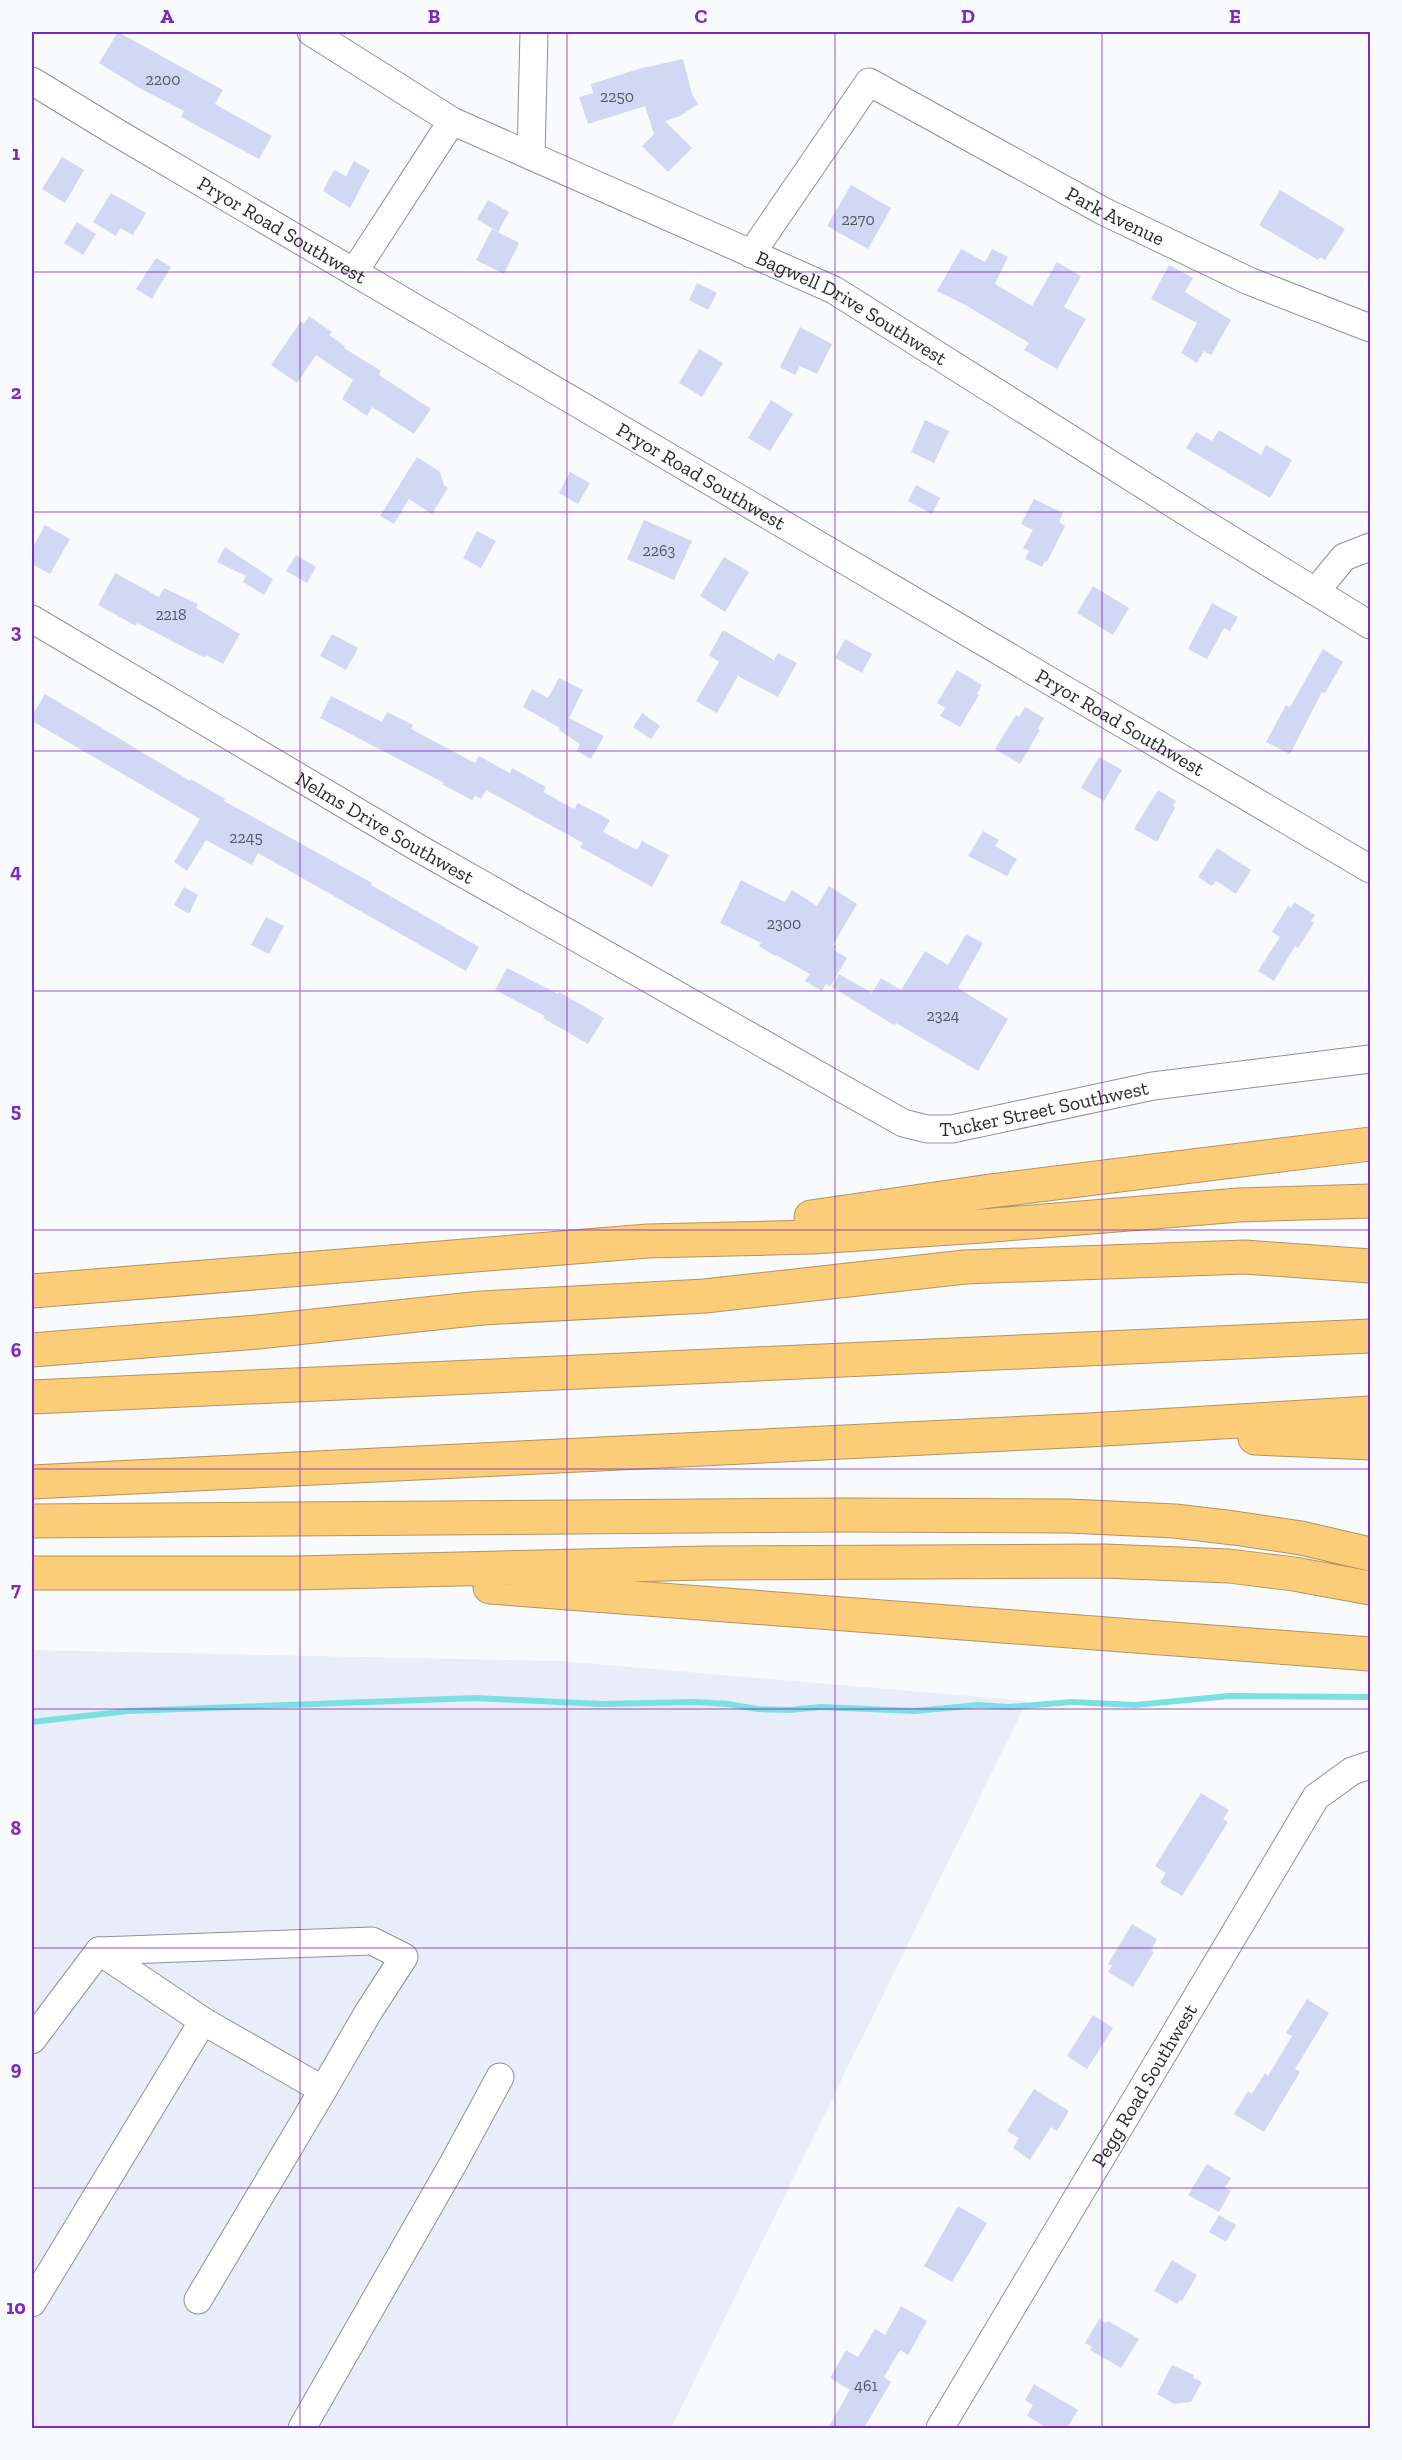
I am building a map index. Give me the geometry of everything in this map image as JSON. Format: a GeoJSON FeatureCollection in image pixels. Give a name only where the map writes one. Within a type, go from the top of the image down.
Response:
{"type":"FeatureCollection","features":[{"type":"Feature","properties":{"kind":"highway"},"geometry":{"type":"LineString","coordinates":[[648,1241],[990,1191],[1371,1144]]}},
{"type":"Feature","properties":{"kind":"highway"},"geometry":{"type":"LineString","coordinates":[[32,1291],[648,1241],[813,1237],[1239,1205],[1371,1201]]}},
{"type":"Feature","properties":{"kind":"highway"},"geometry":{"type":"LineString","coordinates":[[32,1350],[258,1332],[482,1308],[705,1296],[965,1267],[1245,1257],[1371,1266]]}},
{"type":"Feature","properties":{"kind":"highway"},"geometry":{"type":"LineString","coordinates":[[32,1397],[1371,1336]]}},
{"type":"Feature","properties":{"kind":"highway"},"geometry":{"type":"LineString","coordinates":[[32,1482],[1089,1430],[1371,1413]]}},
{"type":"Feature","properties":{"kind":"highway"},"geometry":{"type":"LineString","coordinates":[[1089,1430],[1371,1443]]}},
{"type":"Feature","properties":{"kind":"highway"},"geometry":{"type":"LineString","coordinates":[[32,1521],[831,1515],[1069,1516],[1175,1521],[1234,1528],[1301,1538],[1371,1554]]}},
{"type":"Feature","properties":{"kind":"highway"},"geometry":{"type":"LineString","coordinates":[[32,1573],[296,1573],[693,1564],[1116,1562],[1228,1566],[1294,1574],[1371,1588]]}},
{"type":"Feature","properties":{"kind":"highway"},"geometry":{"type":"LineString","coordinates":[[296,1573],[1371,1654]]}},
{"type":"Feature","properties":{"kind":"street","name":"Bagwell Drive Southwest"},"geometry":{"type":"LineString","coordinates":[[310,32],[452,121],[834,290],[1207,525],[1371,625]]}},
{"type":"Feature","properties":{"kind":"street"},"geometry":{"type":"LineString","coordinates":[[531,156],[534,32]]}},
{"type":"Feature","properties":{"kind":"street","name":"Pryor Road Southwest"},"geometry":{"type":"LineString","coordinates":[[32,81],[1371,869]]}},
{"type":"Feature","properties":{"kind":"street","name":"Park Avenue"},"geometry":{"type":"LineString","coordinates":[[752,254],[869,82],[1103,211],[1249,281],[1371,328]]}},
{"type":"Feature","properties":{"kind":"street"},"geometry":{"type":"LineString","coordinates":[[354,272],[452,121]]}},
{"type":"Feature","properties":{"kind":"street"},"geometry":{"type":"LineString","coordinates":[[1316,591],[1344,557],[1371,547]]}},
{"type":"Feature","properties":{"kind":"street","name":"Nelms Drive Southwest"},"geometry":{"type":"LineString","coordinates":[[32,619],[420,849],[740,1030]]}},
{"type":"Feature","properties":{"kind":"street","name":"Tucker Street Southwest"},"geometry":{"type":"LineString","coordinates":[[740,1030],[903,1123],[927,1129],[952,1129],[1153,1086],[1371,1059]]}},
{"type":"Feature","properties":{"kind":"street","name":"Pegg Road Southwest"},"geometry":{"type":"LineString","coordinates":[[940,2428],[1316,1797],[1352,1771],[1371,1765]]}},
{"type":"Feature","properties":{"kind":"street"},"geometry":{"type":"LineString","coordinates":[[99,1951],[372,1941],[404,1957],[369,2011],[198,2300]]}},
{"type":"Feature","properties":{"kind":"street"},"geometry":{"type":"LineString","coordinates":[[99,1951],[203,2021],[323,2090]]}},
{"type":"Feature","properties":{"kind":"street"},"geometry":{"type":"LineString","coordinates":[[32,2040],[99,1951]]}},
{"type":"Feature","properties":{"kind":"street"},"geometry":{"type":"LineString","coordinates":[[32,2303],[203,2021]]}},
{"type":"Feature","properties":{"kind":"street"},"geometry":{"type":"LineString","coordinates":[[302,2428],[453,2164],[500,2077]]}},
{"type":"Feature","properties":{"kind":"shaded area"},"geometry":{"type":"Polygon","coordinates":[[[32,1650],[560,1661],[1027,1701],[671,2428],[32,2428],[32,1650]]]}},
{"type":"Feature","properties":{"kind":"building"},"geometry":{"type":"Polygon","coordinates":[[[118,32],[223,90],[215,104],[272,136],[259,159],[181,117],[184,111],[141,89],[99,63],[118,32]]]}},
{"type":"Feature","properties":{"kind":"building"},"geometry":{"type":"Polygon","coordinates":[[[683,59],[692,94],[698,104],[680,116],[665,121],[692,148],[668,172],[642,146],[654,134],[645,106],[588,124],[579,97],[593,93],[591,84],[642,68],[683,59]]]}},
{"type":"Feature","properties":{"kind":"building"},"geometry":{"type":"Polygon","coordinates":[[[62,157],[84,170],[65,203],[42,189],[62,157]]]}},
{"type":"Feature","properties":{"kind":"building"},"geometry":{"type":"Polygon","coordinates":[[[354,161],[370,170],[350,208],[323,191],[334,170],[346,176],[354,161]]]}},
{"type":"Feature","properties":{"kind":"building"},"geometry":{"type":"Polygon","coordinates":[[[851,185],[891,208],[868,249],[827,226],[851,185]]]}},
{"type":"Feature","properties":{"kind":"building"},"geometry":{"type":"Polygon","coordinates":[[[1280,190],[1345,229],[1325,260],[1320,257],[1318,260],[1259,225],[1280,190]]]}},
{"type":"Feature","properties":{"kind":"building"},"geometry":{"type":"Polygon","coordinates":[[[111,193],[146,213],[133,235],[120,228],[116,236],[93,222],[111,193]]]}},
{"type":"Feature","properties":{"kind":"building"},"geometry":{"type":"Polygon","coordinates":[[[488,200],[509,212],[498,232],[477,219],[488,200]]]}},
{"type":"Feature","properties":{"kind":"building"},"geometry":{"type":"Polygon","coordinates":[[[77,222],[96,234],[83,255],[64,243],[77,222]]]}},
{"type":"Feature","properties":{"kind":"building"},"geometry":{"type":"Polygon","coordinates":[[[492,229],[519,243],[504,274],[476,260],[492,229]]]}},
{"type":"Feature","properties":{"kind":"building"},"geometry":{"type":"Polygon","coordinates":[[[961,249],[985,262],[992,249],[1008,257],[995,284],[1032,306],[1057,262],[1081,276],[1064,307],[1086,319],[1057,369],[1024,350],[1029,343],[937,291],[961,249]]]}},
{"type":"Feature","properties":{"kind":"building"},"geometry":{"type":"Polygon","coordinates":[[[156,258],[171,267],[152,299],[136,289],[156,258]]]}},
{"type":"Feature","properties":{"kind":"building"},"geometry":{"type":"Polygon","coordinates":[[[1169,265],[1193,278],[1185,292],[1231,320],[1211,355],[1204,351],[1197,363],[1181,353],[1197,323],[1151,299],[1169,265]]]}},
{"type":"Feature","properties":{"kind":"building"},"geometry":{"type":"Polygon","coordinates":[[[697,283],[717,293],[708,310],[689,300],[697,283]]]}},
{"type":"Feature","properties":{"kind":"building"},"geometry":{"type":"Polygon","coordinates":[[[309,316],[332,332],[329,335],[345,346],[344,348],[381,371],[379,375],[431,409],[414,434],[372,407],[367,416],[342,399],[353,380],[316,355],[297,383],[271,365],[301,321],[304,324],[309,316]]]}},
{"type":"Feature","properties":{"kind":"building"},"geometry":{"type":"Polygon","coordinates":[[[800,327],[832,344],[817,374],[800,366],[795,375],[780,367],[800,327]]]}},
{"type":"Feature","properties":{"kind":"building"},"geometry":{"type":"Polygon","coordinates":[[[699,349],[723,363],[702,397],[679,383],[699,349]]]}},
{"type":"Feature","properties":{"kind":"building"},"geometry":{"type":"Polygon","coordinates":[[[771,400],[793,414],[770,451],[748,438],[771,400]]]}},
{"type":"Feature","properties":{"kind":"building"},"geometry":{"type":"Polygon","coordinates":[[[925,420],[949,431],[934,463],[911,452],[925,420]]]}},
{"type":"Feature","properties":{"kind":"building"},"geometry":{"type":"Polygon","coordinates":[[[1219,430],[1261,455],[1266,445],[1292,460],[1270,498],[1186,448],[1196,432],[1212,441],[1219,430]]]}},
{"type":"Feature","properties":{"kind":"building"},"geometry":{"type":"Polygon","coordinates":[[[417,457],[440,472],[444,485],[448,488],[432,514],[409,499],[394,524],[380,516],[417,457]]]}},
{"type":"Feature","properties":{"kind":"building"},"geometry":{"type":"Polygon","coordinates":[[[570,472],[590,483],[578,504],[559,493],[570,472]]]}},
{"type":"Feature","properties":{"kind":"building"},"geometry":{"type":"Polygon","coordinates":[[[916,485],[940,498],[932,514],[908,501],[916,485]]]}},
{"type":"Feature","properties":{"kind":"building"},"geometry":{"type":"Polygon","coordinates":[[[1034,499],[1063,513],[1059,522],[1065,526],[1047,562],[1045,561],[1042,567],[1025,559],[1029,551],[1023,548],[1033,530],[1021,524],[1034,499]]]}},
{"type":"Feature","properties":{"kind":"building"},"geometry":{"type":"Polygon","coordinates":[[[644,520],[692,541],[674,580],[627,559],[644,520]]]}},
{"type":"Feature","properties":{"kind":"building"},"geometry":{"type":"Polygon","coordinates":[[[45,525],[70,539],[50,574],[32,564],[32,549],[45,525]]]}},
{"type":"Feature","properties":{"kind":"building"},"geometry":{"type":"Polygon","coordinates":[[[477,531],[496,541],[481,568],[463,558],[477,531]]]}},
{"type":"Feature","properties":{"kind":"building"},"geometry":{"type":"Polygon","coordinates":[[[225,547],[273,579],[264,595],[243,582],[246,576],[217,562],[225,547]]]}},
{"type":"Feature","properties":{"kind":"building"},"geometry":{"type":"Polygon","coordinates":[[[296,555],[316,567],[307,583],[286,571],[296,555]]]}},
{"type":"Feature","properties":{"kind":"building"},"geometry":{"type":"Polygon","coordinates":[[[724,557],[749,572],[725,612],[700,596],[724,557]]]}},
{"type":"Feature","properties":{"kind":"building"},"geometry":{"type":"Polygon","coordinates":[[[115,573],[159,597],[164,588],[198,604],[196,608],[240,634],[223,664],[206,655],[205,658],[137,623],[136,626],[98,605],[115,573]]]}},
{"type":"Feature","properties":{"kind":"building"},"geometry":{"type":"Polygon","coordinates":[[[1093,586],[1129,608],[1113,635],[1077,613],[1093,586]]]}},
{"type":"Feature","properties":{"kind":"building"},"geometry":{"type":"Polygon","coordinates":[[[1212,603],[1238,617],[1230,631],[1224,628],[1207,659],[1188,649],[1212,603]]]}},
{"type":"Feature","properties":{"kind":"building"},"geometry":{"type":"Polygon","coordinates":[[[723,630],[774,660],[778,653],[797,663],[778,697],[738,676],[717,713],[696,701],[719,662],[709,655],[723,630]]]}},
{"type":"Feature","properties":{"kind":"building"},"geometry":{"type":"Polygon","coordinates":[[[332,634],[358,648],[346,670],[320,656],[332,634]]]}},
{"type":"Feature","properties":{"kind":"building"},"geometry":{"type":"Polygon","coordinates":[[[845,639],[872,654],[862,673],[835,658],[845,639]]]}},
{"type":"Feature","properties":{"kind":"building"},"geometry":{"type":"Polygon","coordinates":[[[1323,649],[1343,662],[1325,693],[1322,692],[1290,754],[1266,742],[1286,705],[1290,707],[1323,649]]]}},
{"type":"Feature","properties":{"kind":"building"},"geometry":{"type":"Polygon","coordinates":[[[957,670],[982,685],[977,694],[979,695],[960,727],[940,716],[945,708],[937,703],[957,670]]]}},
{"type":"Feature","properties":{"kind":"building"},"geometry":{"type":"Polygon","coordinates":[[[559,678],[583,690],[569,718],[604,736],[591,759],[577,751],[580,744],[559,730],[560,728],[523,707],[532,689],[548,698],[559,678]]]}},
{"type":"Feature","properties":{"kind":"building"},"geometry":{"type":"Polygon","coordinates":[[[45,694],[190,781],[191,779],[225,799],[224,801],[372,883],[371,885],[479,947],[466,971],[258,853],[252,865],[206,840],[187,871],[174,862],[200,819],[32,721],[32,716],[45,694]]]}},
{"type":"Feature","properties":{"kind":"building"},"geometry":{"type":"Polygon","coordinates":[[[331,696],[382,722],[387,712],[413,725],[411,729],[475,763],[479,756],[510,773],[512,768],[546,787],[543,792],[574,809],[578,803],[610,820],[603,832],[637,850],[642,841],[669,855],[652,887],[580,847],[583,843],[486,790],[481,799],[475,796],[472,800],[320,718],[331,696]]]}},
{"type":"Feature","properties":{"kind":"building"},"geometry":{"type":"Polygon","coordinates":[[[1025,707],[1044,718],[1038,729],[1040,730],[1020,764],[995,749],[1016,715],[1019,717],[1025,707]]]}},
{"type":"Feature","properties":{"kind":"building"},"geometry":{"type":"Polygon","coordinates":[[[642,713],[660,726],[651,739],[633,727],[642,713]]]}},
{"type":"Feature","properties":{"kind":"building"},"geometry":{"type":"Polygon","coordinates":[[[1099,757],[1122,770],[1104,801],[1081,788],[1099,757]]]}},
{"type":"Feature","properties":{"kind":"building"},"geometry":{"type":"Polygon","coordinates":[[[1158,790],[1176,801],[1173,806],[1175,808],[1157,842],[1134,829],[1158,790]]]}},
{"type":"Feature","properties":{"kind":"building"},"geometry":{"type":"Polygon","coordinates":[[[983,831],[999,840],[995,846],[1017,859],[1007,876],[968,856],[983,831]]]}},
{"type":"Feature","properties":{"kind":"building"},"geometry":{"type":"Polygon","coordinates":[[[1217,848],[1251,870],[1236,894],[1216,881],[1212,886],[1198,877],[1217,848]]]}},
{"type":"Feature","properties":{"kind":"building"},"geometry":{"type":"Polygon","coordinates":[[[741,880],[785,902],[792,890],[817,906],[829,886],[857,904],[833,945],[836,946],[834,950],[847,958],[830,987],[826,984],[822,991],[805,981],[810,974],[759,946],[761,943],[720,923],[741,880]]]}},
{"type":"Feature","properties":{"kind":"building"},"geometry":{"type":"Polygon","coordinates":[[[184,887],[198,895],[189,914],[174,905],[184,887]]]}},
{"type":"Feature","properties":{"kind":"building"},"geometry":{"type":"Polygon","coordinates":[[[1294,902],[1315,915],[1311,921],[1314,923],[1298,948],[1295,946],[1274,981],[1258,971],[1280,937],[1272,932],[1288,906],[1291,908],[1294,902]]]}},
{"type":"Feature","properties":{"kind":"building"},"geometry":{"type":"Polygon","coordinates":[[[266,917],[284,926],[269,954],[251,945],[266,917]]]}},
{"type":"Feature","properties":{"kind":"building"},"geometry":{"type":"Polygon","coordinates":[[[966,934],[983,943],[958,988],[1008,1019],[978,1071],[896,1023],[894,1025],[832,987],[839,974],[872,993],[881,978],[901,990],[925,951],[948,965],[966,934]]]}},
{"type":"Feature","properties":{"kind":"building"},"geometry":{"type":"Polygon","coordinates":[[[507,968],[558,994],[559,992],[604,1018],[588,1044],[543,1018],[545,1016],[495,990],[507,968]]]}},
{"type":"Feature","properties":{"kind":"building"},"geometry":{"type":"Polygon","coordinates":[[[1201,1793],[1229,1810],[1223,1819],[1228,1822],[1182,1896],[1160,1883],[1166,1873],[1155,1866],[1201,1793]]]}},
{"type":"Feature","properties":{"kind":"building"},"geometry":{"type":"Polygon","coordinates":[[[1132,1924],[1157,1939],[1151,1950],[1154,1952],[1133,1987],[1108,1972],[1112,1966],[1108,1964],[1132,1924]]]}},
{"type":"Feature","properties":{"kind":"building"},"geometry":{"type":"Polygon","coordinates":[[[1307,1999],[1329,2013],[1295,2069],[1300,2072],[1264,2132],[1234,2114],[1248,2091],[1252,2094],[1265,2073],[1268,2076],[1292,2036],[1286,2033],[1307,1999]]]}},
{"type":"Feature","properties":{"kind":"building"},"geometry":{"type":"Polygon","coordinates":[[[1093,2015],[1113,2028],[1087,2069],[1067,2056],[1093,2015]]]}},
{"type":"Feature","properties":{"kind":"building"},"geometry":{"type":"Polygon","coordinates":[[[1034,2089],[1069,2111],[1057,2131],[1051,2127],[1030,2160],[1013,2148],[1019,2138],[1007,2131],[1034,2089]]]}},
{"type":"Feature","properties":{"kind":"building"},"geometry":{"type":"Polygon","coordinates":[[[1207,2164],[1231,2178],[1225,2187],[1231,2191],[1219,2212],[1188,2195],[1207,2164]]]}},
{"type":"Feature","properties":{"kind":"building"},"geometry":{"type":"Polygon","coordinates":[[[958,2206],[987,2223],[952,2282],[924,2266],[958,2206]]]}},
{"type":"Feature","properties":{"kind":"building"},"geometry":{"type":"Polygon","coordinates":[[[1219,2215],[1236,2225],[1226,2242],[1209,2232],[1219,2215]]]}},
{"type":"Feature","properties":{"kind":"building"},"geometry":{"type":"Polygon","coordinates":[[[1172,2260],[1197,2275],[1182,2301],[1180,2300],[1177,2304],[1154,2291],[1172,2260]]]}},
{"type":"Feature","properties":{"kind":"building"},"geometry":{"type":"Polygon","coordinates":[[[901,2306],[927,2321],[908,2355],[900,2350],[884,2377],[891,2382],[864,2428],[828,2428],[850,2390],[830,2378],[846,2350],[858,2357],[875,2329],[885,2335],[901,2306]]]}},
{"type":"Feature","properties":{"kind":"building"},"geometry":{"type":"Polygon","coordinates":[[[1099,2319],[1106,2323],[1108,2321],[1139,2339],[1121,2368],[1090,2350],[1092,2347],[1085,2343],[1099,2319]]]}},
{"type":"Feature","properties":{"kind":"building"},"geometry":{"type":"Polygon","coordinates":[[[1172,2365],[1194,2375],[1193,2378],[1202,2382],[1191,2402],[1174,2404],[1157,2394],[1172,2365]]]}},
{"type":"Feature","properties":{"kind":"building"},"geometry":{"type":"Polygon","coordinates":[[[1034,2384],[1078,2410],[1067,2428],[1047,2428],[1027,2416],[1033,2405],[1025,2400],[1034,2384]]]}},
{"type":"Feature","properties":{"kind":"waterway"},"geometry":{"type":"LineString","coordinates":[[32,1722],[128,1711],[475,1698],[601,1704],[695,1702],[789,1710],[821,1707],[915,1711],[978,1705],[1009,1707],[1072,1702],[1135,1705],[1229,1696],[1370,1697]]}}]}
